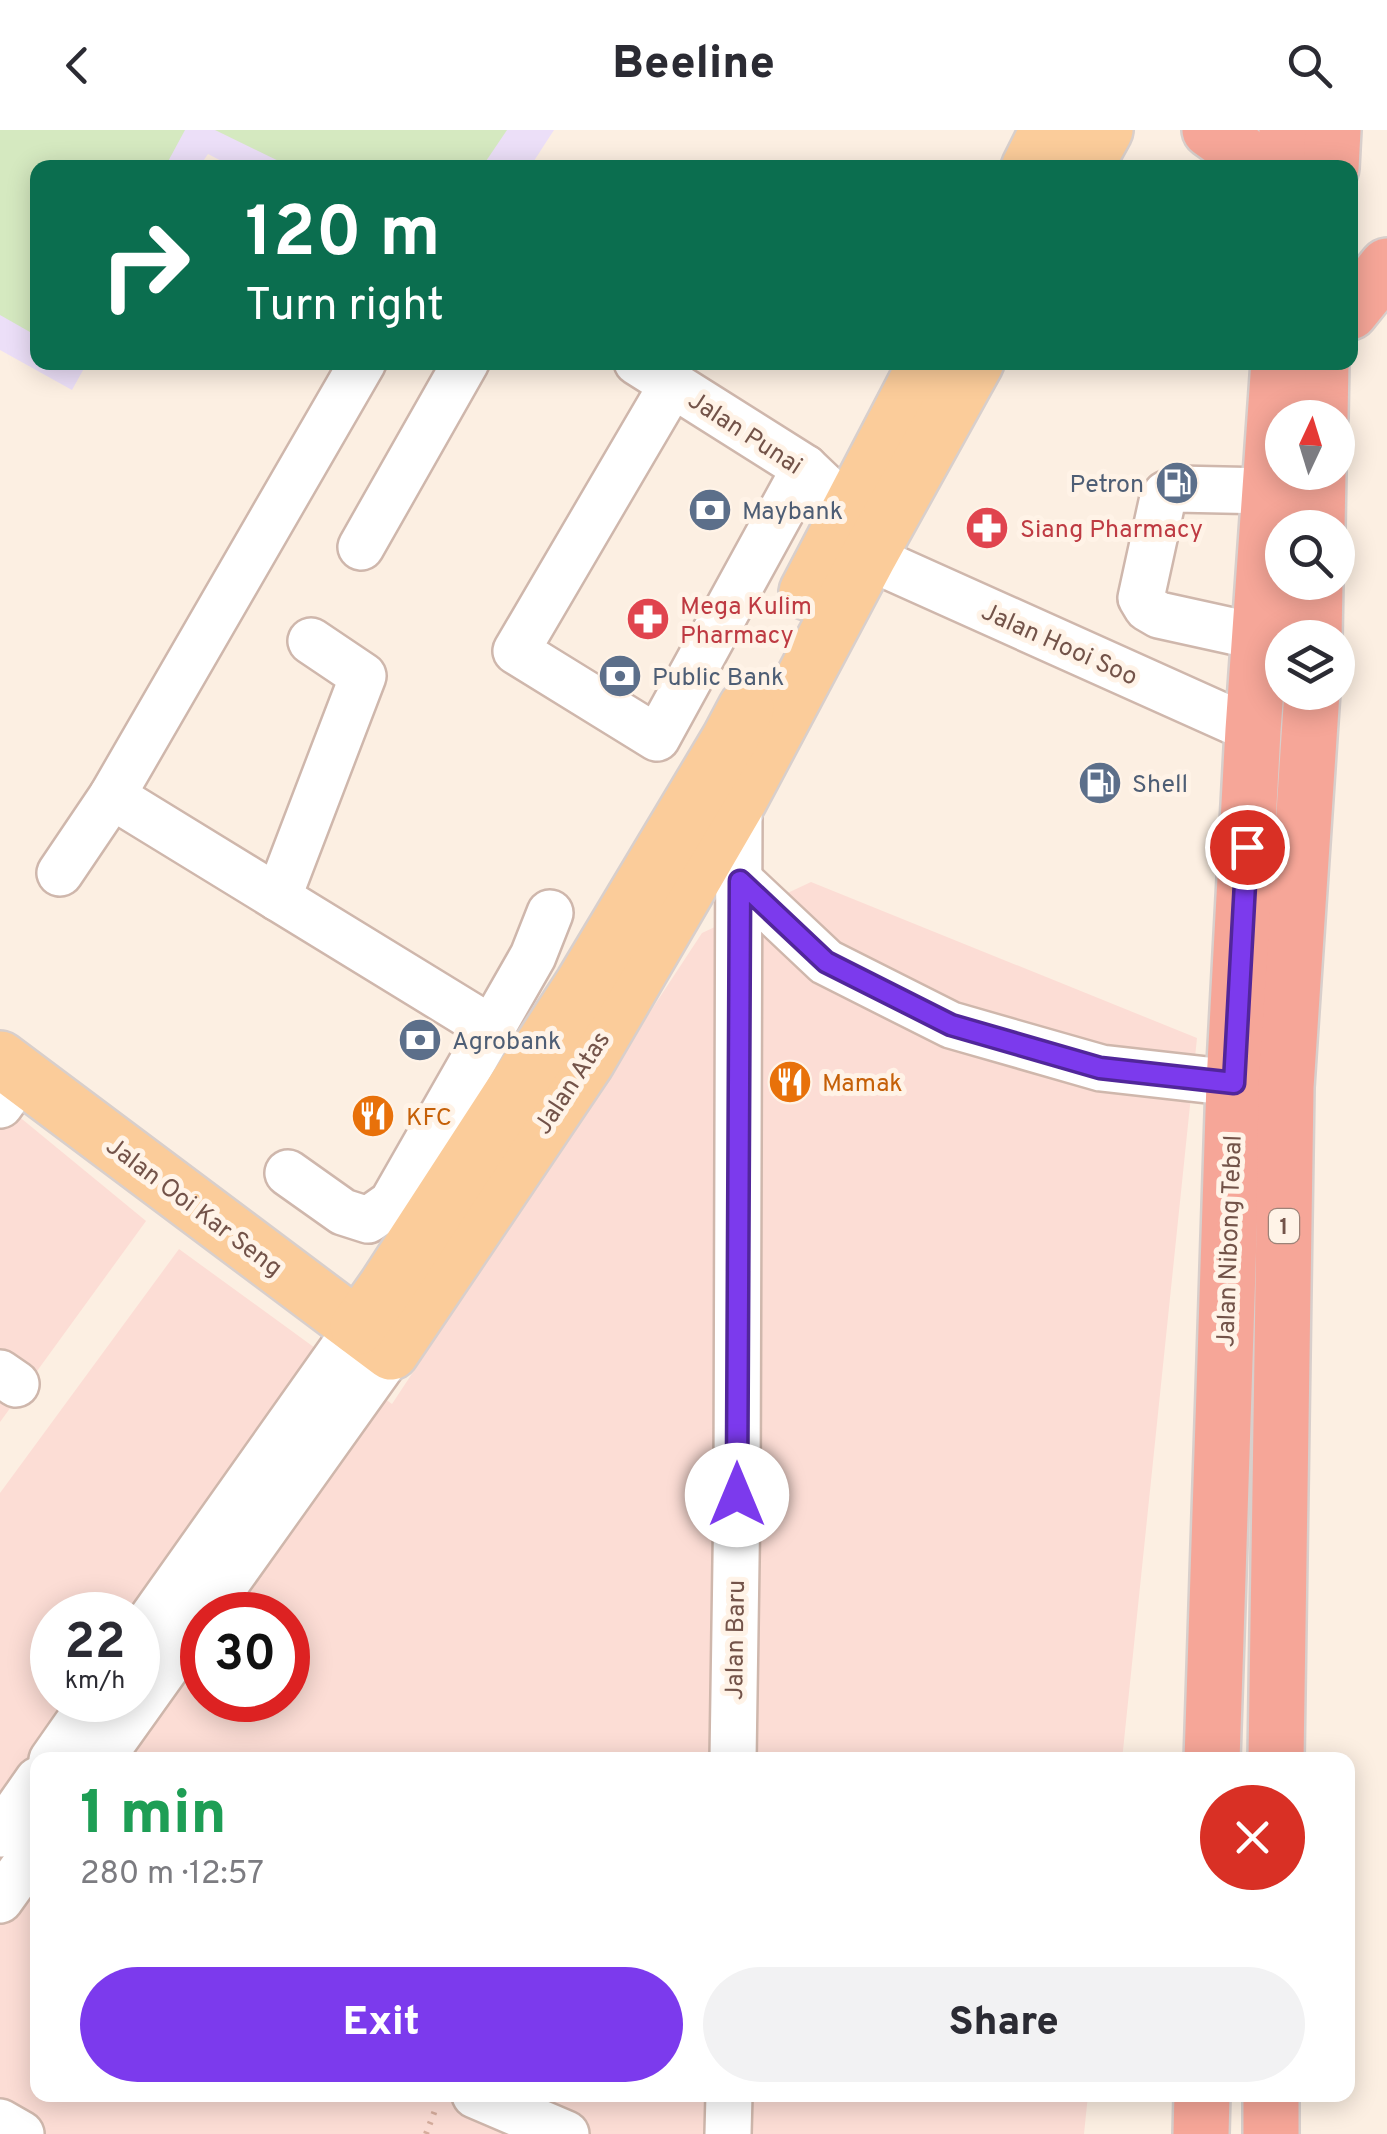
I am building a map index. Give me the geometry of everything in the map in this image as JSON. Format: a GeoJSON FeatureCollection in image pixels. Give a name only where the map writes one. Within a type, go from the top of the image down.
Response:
{"type":"FeatureCollection","features":[{"type":"Feature","properties":{"kind":"highway"},"geometry":{"type":"LineString","coordinates":[[1210,130],[1246,160]]}},
{"type":"Feature","properties":{"kind":"highway"},"geometry":{"type":"LineString","coordinates":[[1287,130],[1287,160]]}},
{"type":"Feature","properties":{"kind":"highway"},"geometry":{"type":"LineString","coordinates":[[1331,160],[1333,130]]}},
{"type":"Feature","properties":{"kind":"highway"},"geometry":{"type":"LineString","coordinates":[[1358,302],[1387,266]]}},
{"type":"Feature","properties":{"kind":"highway","name":"Jalan Nibong Tebal"},"geometry":{"type":"LineString","coordinates":[[1279,370],[1283,400]]}},
{"type":"Feature","properties":{"kind":"highway"},"geometry":{"type":"LineString","coordinates":[[1320,400],[1321,370]]}},
{"type":"Feature","properties":{"kind":"highway","name":"Jalan Nibong Tebal"},"geometry":{"type":"LineString","coordinates":[[1212,1752],[1234,1083],[1253,730],[1260,637],[1292,490]]}},
{"type":"Feature","properties":{"kind":"highway","name":"1"},"geometry":{"type":"LineString","coordinates":[[1276,1752],[1286,1088],[1311,710]]}},
{"type":"Feature","properties":{"kind":"highway"},"geometry":{"type":"LineString","coordinates":[[1201,2134],[1202,2102]]}},
{"type":"Feature","properties":{"kind":"highway"},"geometry":{"type":"LineString","coordinates":[[1271,2134],[1272,2102]]}},
{"type":"Feature","properties":{"kind":"main road"},"geometry":{"type":"LineString","coordinates":[[1032,160],[1048,130]]}},
{"type":"Feature","properties":{"kind":"main road"},"geometry":{"type":"LineString","coordinates":[[1088,160],[1105,130]]}},
{"type":"Feature","properties":{"kind":"main road","name":"Jalan Atas"},"geometry":{"type":"LineString","coordinates":[[374,1340],[588,1061],[739,800],[859,534],[924,370]]}},
{"type":"Feature","properties":{"kind":"main road","name":"Jalan Atas"},"geometry":{"type":"LineString","coordinates":[[374,1340],[386,1288],[583,984],[859,534],[971,370]]}},
{"type":"Feature","properties":{"kind":"main road","name":"Jalan Ooi Kar Seng"},"geometry":{"type":"LineString","coordinates":[[7,1080],[374,1340]]}},
{"type":"Feature","properties":{"kind":"street"},"geometry":{"type":"LineString","coordinates":[[60,873],[112,796],[358,370]]}},
{"type":"Feature","properties":{"kind":"street"},"geometry":{"type":"LineString","coordinates":[[362,547],[462,370]]}},
{"type":"Feature","properties":{"kind":"street"},"geometry":{"type":"LineString","coordinates":[[655,374],[516,652],[657,738],[805,468]]}},
{"type":"Feature","properties":{"kind":"street","name":"Jalan Punai"},"geometry":{"type":"LineString","coordinates":[[655,374],[805,468],[859,534]]}},
{"type":"Feature","properties":{"kind":"street"},"geometry":{"type":"LineString","coordinates":[[1260,637],[1159,615],[1147,608],[1141,598],[1166,494],[1176,489],[1265,484]]}},
{"type":"Feature","properties":{"kind":"street","name":"Jalan Hooi Soo"},"geometry":{"type":"LineString","coordinates":[[859,534],[1253,730]]}},
{"type":"Feature","properties":{"kind":"street"},"geometry":{"type":"LineString","coordinates":[[278,898],[363,676],[311,641]]}},
{"type":"Feature","properties":{"kind":"street"},"geometry":{"type":"LineString","coordinates":[[112,796],[492,1028]]}},
{"type":"Feature","properties":{"kind":"street","name":"Jalan Baru"},"geometry":{"type":"LineString","coordinates":[[733,1752],[739,800]]}},
{"type":"Feature","properties":{"kind":"street"},"geometry":{"type":"LineString","coordinates":[[740,881],[826,962],[951,1025],[1100,1068],[1234,1083]]}},
{"type":"Feature","properties":{"kind":"street"},"geometry":{"type":"LineString","coordinates":[[288,1173],[343,1212],[368,1220],[392,1203],[533,956],[550,913]]}},
{"type":"Feature","properties":{"kind":"street"},"geometry":{"type":"LineString","coordinates":[[533,956],[583,984]]}},
{"type":"Feature","properties":{"kind":"street","name":"Jalan Atas"},"geometry":{"type":"LineString","coordinates":[[160,1610],[374,1340]]}},
{"type":"Feature","properties":{"kind":"street","name":"Jalan Atas"},"geometry":{"type":"LineString","coordinates":[[105,1752],[374,1340]]}},
{"type":"Feature","properties":{"kind":"street"},"geometry":{"type":"LineString","coordinates":[[58,1752],[79,1722]]}},
{"type":"Feature","properties":{"kind":"street"},"geometry":{"type":"LineString","coordinates":[[0,1834],[30,1791]]}},
{"type":"Feature","properties":{"kind":"street"},"geometry":{"type":"LineString","coordinates":[[11,1898],[30,1863]]}},
{"type":"Feature","properties":{"kind":"street"},"geometry":{"type":"LineString","coordinates":[[491,2102],[566,2134]]}},
{"type":"Feature","properties":{"kind":"street"},"geometry":{"type":"LineString","coordinates":[[728,2134],[729,2102]]}},
{"type":"Feature","properties":{"kind":"street"},"geometry":{"type":"LineString","coordinates":[[0,2122],[21,2134]]}},
{"type":"Feature","properties":{"kind":"path"},"geometry":{"type":"LineString","coordinates":[[426,2134],[439,2102]]}},
{"type":"Feature","properties":{"kind":"shaded area"},"geometry":{"type":"Polygon","coordinates":[[[0,130],[554,130],[535,160],[220,160],[208,154],[204,160],[30,160],[30,367],[0,350],[0,130]]]}},
{"type":"Feature","properties":{"kind":"shaded area"},"geometry":{"type":"Polygon","coordinates":[[[36,370],[83,370],[72,390],[36,370]]]}},
{"type":"Feature","properties":{"kind":"shaded area"},"geometry":{"type":"Polygon","coordinates":[[[811,882],[1197,1038],[1123,1752],[30,1752],[30,2102],[1087,2102],[1084,2134],[0,2134],[0,1493],[179,1249],[392,1404],[702,933],[811,882]]]}},
{"type":"Feature","properties":{"kind":"shaded area"},"geometry":{"type":"Polygon","coordinates":[[[0,1101],[146,1221],[0,1422],[0,1101]]]}},
{"type":"Feature","properties":{"kind":"green space"},"geometry":{"type":"Polygon","coordinates":[[[0,130],[185,130],[169,160],[30,160],[30,332],[0,315],[0,130]]]}},
{"type":"Feature","properties":{"kind":"green space"},"geometry":{"type":"Polygon","coordinates":[[[215,130],[507,130],[487,160],[277,160],[215,130]]]}},
{"type":"Feature","properties":{"kind":"place","name":"Petron"},"geometry":{"type":"Point","coordinates":[1177,483]}},
{"type":"Feature","properties":{"kind":"place","name":"Maybank"},"geometry":{"type":"Point","coordinates":[710,510]}},
{"type":"Feature","properties":{"kind":"place","name":"Siang Pharmacy"},"geometry":{"type":"Point","coordinates":[987,528]}},
{"type":"Feature","properties":{"kind":"place","name":"Mega Kulim Pharmacy"},"geometry":{"type":"Point","coordinates":[648,619]}},
{"type":"Feature","properties":{"kind":"place","name":"Public Bank"},"geometry":{"type":"Point","coordinates":[620,676]}},
{"type":"Feature","properties":{"kind":"place","name":"Shell"},"geometry":{"type":"Point","coordinates":[1100,783]}},
{"type":"Feature","properties":{"kind":"place","name":"Agrobank"},"geometry":{"type":"Point","coordinates":[420,1040]}},
{"type":"Feature","properties":{"kind":"place","name":"Mamak"},"geometry":{"type":"Point","coordinates":[790,1082]}},
{"type":"Feature","properties":{"kind":"place","name":"KFC"},"geometry":{"type":"Point","coordinates":[373,1116]}},
{"type":"Feature","properties":{"kind":"route"},"geometry":{"type":"LineString","coordinates":[[737,1495],[740,881],[826,962],[951,1025],[1100,1068],[1234,1083],[1247,847]]}}]}
